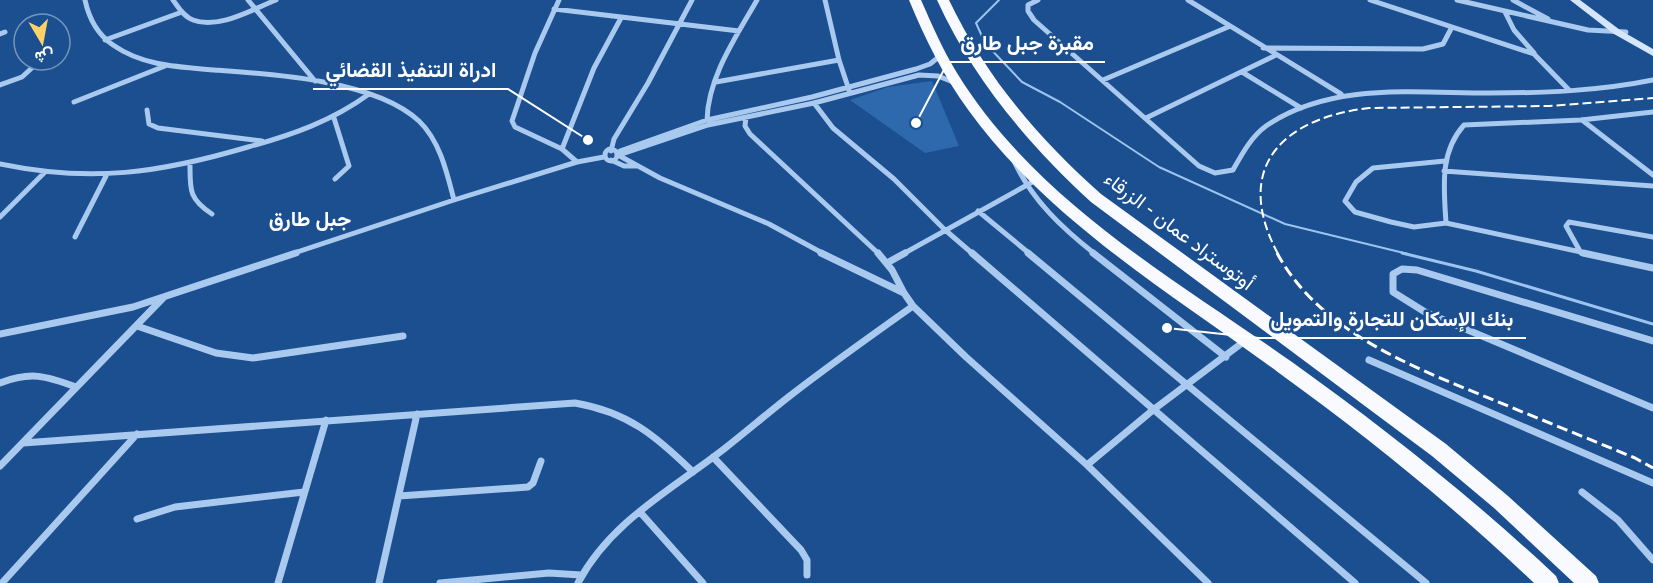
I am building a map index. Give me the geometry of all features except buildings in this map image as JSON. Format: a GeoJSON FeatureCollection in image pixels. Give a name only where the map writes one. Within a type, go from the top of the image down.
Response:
{"type":"FeatureCollection","features":[{"type":"Feature","properties":{"kind":"highway"},"geometry":{"type":"LineString","coordinates":[[902,0],[921,17]]}},
{"type":"Feature","properties":{"kind":"highway"},"geometry":{"type":"LineString","coordinates":[[915,0],[921,17],[955,83],[1012,154],[1031,183],[1429,475],[1486,523],[1549,583]]}},
{"type":"Feature","properties":{"kind":"highway","name":"أوتوستراد عمان - الزرقاء"},"geometry":{"type":"LineString","coordinates":[[949,5],[968,49],[1001,98],[1065,171],[1096,198],[1438,450],[1502,502],[1589,583]]}},
{"type":"Feature","properties":{"kind":"main road"},"geometry":{"type":"LineString","coordinates":[[1574,0],[1653,53]]}},
{"type":"Feature","properties":{"kind":"main road"},"geometry":{"type":"LineString","coordinates":[[1581,0],[1621,32],[1653,48]]}},
{"type":"Feature","properties":{"kind":"street"},"geometry":{"type":"LineString","coordinates":[[85,0],[90,21],[105,40],[132,56],[165,66],[315,82],[369,94],[402,108],[425,128],[439,151],[454,200]]}},
{"type":"Feature","properties":{"kind":"street"},"geometry":{"type":"LineString","coordinates":[[173,0],[182,12],[193,20],[207,23],[276,0]]}},
{"type":"Feature","properties":{"kind":"street"},"geometry":{"type":"LineString","coordinates":[[248,0],[315,82]]}},
{"type":"Feature","properties":{"kind":"street"},"geometry":{"type":"LineString","coordinates":[[559,0],[535,53],[512,121],[520,131],[562,149],[577,162]]}},
{"type":"Feature","properties":{"kind":"street"},"geometry":{"type":"LineString","coordinates":[[616,153],[614,139],[648,83],[692,0]]}},
{"type":"Feature","properties":{"kind":"street"},"geometry":{"type":"LineString","coordinates":[[707,120],[708,100],[739,31],[757,0]]}},
{"type":"Feature","properties":{"kind":"street"},"geometry":{"type":"LineString","coordinates":[[825,0],[838,60],[850,93]]}},
{"type":"Feature","properties":{"kind":"street"},"geometry":{"type":"LineString","coordinates":[[1037,0],[1027,7],[1034,20],[1199,166],[1208,171],[1228,173],[1233,170],[1251,140],[1259,132],[1301,108],[1341,94],[1569,90],[1621,87],[1653,80]]}},
{"type":"Feature","properties":{"kind":"street"},"geometry":{"type":"LineString","coordinates":[[1188,0],[1228,27],[1341,94]]}},
{"type":"Feature","properties":{"kind":"street"},"geometry":{"type":"LineString","coordinates":[[1370,0],[1534,54]]}},
{"type":"Feature","properties":{"kind":"street"},"geometry":{"type":"LineString","coordinates":[[1457,0],[1588,30],[1621,32]]}},
{"type":"Feature","properties":{"kind":"street"},"geometry":{"type":"LineString","coordinates":[[1513,0],[1553,22]]}},
{"type":"Feature","properties":{"kind":"street"},"geometry":{"type":"LineString","coordinates":[[554,9],[739,31]]}},
{"type":"Feature","properties":{"kind":"street"},"geometry":{"type":"LineString","coordinates":[[105,40],[182,12]]}},
{"type":"Feature","properties":{"kind":"street"},"geometry":{"type":"LineString","coordinates":[[1505,12],[1514,30],[1569,90]]}},
{"type":"Feature","properties":{"kind":"street"},"geometry":{"type":"LineString","coordinates":[[562,149],[594,69],[621,18]]}},
{"type":"Feature","properties":{"kind":"street"},"geometry":{"type":"LineString","coordinates":[[1103,80],[1228,27]]}},
{"type":"Feature","properties":{"kind":"street"},"geometry":{"type":"LineString","coordinates":[[1263,48],[1423,49],[1443,45],[1452,27]]}},
{"type":"Feature","properties":{"kind":"street"},"geometry":{"type":"LineString","coordinates":[[611,160],[616,153],[707,120],[812,97],[924,67],[940,56]]}},
{"type":"Feature","properties":{"kind":"street"},"geometry":{"type":"LineString","coordinates":[[1146,118],[1276,56]]}},
{"type":"Feature","properties":{"kind":"street"},"geometry":{"type":"LineString","coordinates":[[716,82],[838,60]]}},
{"type":"Feature","properties":{"kind":"street"},"geometry":{"type":"LineString","coordinates":[[74,102],[165,66]]}},
{"type":"Feature","properties":{"kind":"street"},"geometry":{"type":"LineString","coordinates":[[0,84],[22,77],[27,72]]}},
{"type":"Feature","properties":{"kind":"street"},"geometry":{"type":"LineString","coordinates":[[1242,72],[1301,108]]}},
{"type":"Feature","properties":{"kind":"street"},"geometry":{"type":"LineString","coordinates":[[604,158],[605,153],[616,153],[703,127],[813,103],[919,75],[938,76],[955,83]]}},
{"type":"Feature","properties":{"kind":"street"},"geometry":{"type":"LineString","coordinates":[[0,164],[44,173],[106,176],[190,165],[312,128],[334,118],[369,94]]}},
{"type":"Feature","properties":{"kind":"street"},"geometry":{"type":"LineString","coordinates":[[813,103],[833,128],[894,179],[944,229],[1355,583]]}},
{"type":"Feature","properties":{"kind":"street"},"geometry":{"type":"LineString","coordinates":[[147,110],[149,124],[158,128],[266,142]]}},
{"type":"Feature","properties":{"kind":"street"},"geometry":{"type":"LineString","coordinates":[[1446,223],[1445,161],[1464,125],[1581,120],[1653,112]]}},
{"type":"Feature","properties":{"kind":"street"},"geometry":{"type":"LineString","coordinates":[[746,117],[745,126],[750,135],[887,262],[913,306],[966,357],[1087,465],[1208,583]]}},
{"type":"Feature","properties":{"kind":"street"},"geometry":{"type":"LineString","coordinates":[[334,118],[349,166],[335,179]]}},
{"type":"Feature","properties":{"kind":"street"},"geometry":{"type":"LineString","coordinates":[[1581,120],[1653,175]]}},
{"type":"Feature","properties":{"kind":"street"},"geometry":{"type":"LineString","coordinates":[[616,153],[631,160],[636,166]]}},
{"type":"Feature","properties":{"kind":"street"},"geometry":{"type":"LineString","coordinates":[[0,334],[90,317],[165,297],[454,200],[577,162],[604,158],[624,166],[636,166],[769,224],[843,265],[904,293]]}},
{"type":"Feature","properties":{"kind":"street"},"geometry":{"type":"LineString","coordinates":[[1445,161],[1373,168],[1367,171],[1350,190],[1345,201],[1355,212],[1414,227],[1446,223],[1653,268]]}},
{"type":"Feature","properties":{"kind":"street"},"geometry":{"type":"LineString","coordinates":[[190,165],[192,199],[195,204],[212,214]]}},
{"type":"Feature","properties":{"kind":"street"},"geometry":{"type":"LineString","coordinates":[[1444,171],[1653,186]]}},
{"type":"Feature","properties":{"kind":"street"},"geometry":{"type":"LineString","coordinates":[[1,215],[44,173]]}},
{"type":"Feature","properties":{"kind":"street"},"geometry":{"type":"LineString","coordinates":[[75,237],[106,176]]}},
{"type":"Feature","properties":{"kind":"street"},"geometry":{"type":"LineString","coordinates":[[887,262],[1031,183],[1043,207],[1072,233],[1226,357]]}},
{"type":"Feature","properties":{"kind":"street"},"geometry":{"type":"LineString","coordinates":[[978,211],[1426,583]]}},
{"type":"Feature","properties":{"kind":"street"},"geometry":{"type":"LineString","coordinates":[[1581,253],[1566,226],[1569,222],[1653,237]]}},
{"type":"Feature","properties":{"kind":"street"},"geometry":{"type":"LineString","coordinates":[[1653,341],[1418,270],[1402,269],[1393,274],[1393,292],[1425,312],[1653,408]]}},
{"type":"Feature","properties":{"kind":"street"},"geometry":{"type":"LineString","coordinates":[[0,466],[165,297]]}},
{"type":"Feature","properties":{"kind":"street"},"geometry":{"type":"LineString","coordinates":[[440,583],[549,573],[579,579],[607,541],[640,512],[714,458],[791,395],[913,306]]}},
{"type":"Feature","properties":{"kind":"street"},"geometry":{"type":"LineString","coordinates":[[137,326],[216,353],[253,358],[403,336]]}},
{"type":"Feature","properties":{"kind":"street"},"geometry":{"type":"LineString","coordinates":[[1087,465],[1153,410],[1246,340]]}},
{"type":"Feature","properties":{"kind":"street"},"geometry":{"type":"LineString","coordinates":[[1369,360],[1653,483]]}},
{"type":"Feature","properties":{"kind":"street"},"geometry":{"type":"LineString","coordinates":[[0,383],[27,374],[37,374],[76,387]]}},
{"type":"Feature","properties":{"kind":"street"},"geometry":{"type":"LineString","coordinates":[[23,443],[554,403],[594,405],[641,425],[693,472]]}},
{"type":"Feature","properties":{"kind":"street"},"geometry":{"type":"LineString","coordinates":[[379,583],[417,414]]}},
{"type":"Feature","properties":{"kind":"street"},"geometry":{"type":"LineString","coordinates":[[279,583],[326,420]]}},
{"type":"Feature","properties":{"kind":"street"},"geometry":{"type":"LineString","coordinates":[[2,583],[137,434]]}},
{"type":"Feature","properties":{"kind":"street"},"geometry":{"type":"LineString","coordinates":[[714,458],[801,550],[807,560],[807,575]]}},
{"type":"Feature","properties":{"kind":"street"},"geometry":{"type":"LineString","coordinates":[[399,496],[528,487],[533,483],[541,461]]}},
{"type":"Feature","properties":{"kind":"street"},"geometry":{"type":"LineString","coordinates":[[137,519],[175,507],[304,492]]}},
{"type":"Feature","properties":{"kind":"street"},"geometry":{"type":"LineString","coordinates":[[1582,492],[1617,520],[1653,560]]}},
{"type":"Feature","properties":{"kind":"street"},"geometry":{"type":"LineString","coordinates":[[640,512],[703,583]]}},
{"type":"Feature","properties":{"kind":"shaded area"},"geometry":{"type":"Polygon","coordinates":[[[932,81],[959,146],[925,153],[850,100],[888,87],[932,81]]]}},
{"type":"Feature","properties":{"kind":"waterway"},"geometry":{"type":"LineString","coordinates":[[999,0],[976,23],[985,43],[1022,82],[1060,102],[1159,167],[1285,224],[1408,254]]}},
{"type":"Feature","properties":{"kind":"waterway"},"geometry":{"type":"LineString","coordinates":[[1402,253],[1476,271],[1653,324]]}},
{"type":"Feature","properties":{"kind":"railway"},"geometry":{"type":"LineString","coordinates":[[1278,254],[1265,223],[1261,196],[1264,173],[1274,152],[1290,136],[1312,123],[1338,114],[1369,108],[1549,106],[1653,98]]}},
{"type":"Feature","properties":{"kind":"railway"},"geometry":{"type":"LineString","coordinates":[[1277,253],[1296,281],[1319,306],[1345,327],[1373,345],[1434,375],[1635,458],[1653,468]]}},
{"type":"Feature","properties":{"kind":"place","name":"مقبرة جبل طارق"},"geometry":{"type":"Point","coordinates":[916,123]}},
{"type":"Feature","properties":{"kind":"place","name":"ادراة التنفيذ القضائي"},"geometry":{"type":"Point","coordinates":[588,140]}},
{"type":"Feature","properties":{"kind":"place","name":"بنك الإسكان للتجارة والتمويل"},"geometry":{"type":"Point","coordinates":[1167,328]}},
{"type":"Feature","properties":{"kind":"district","name":"جبل طارق"},"geometry":{"type":"Point","coordinates":[310,217]}}]}
